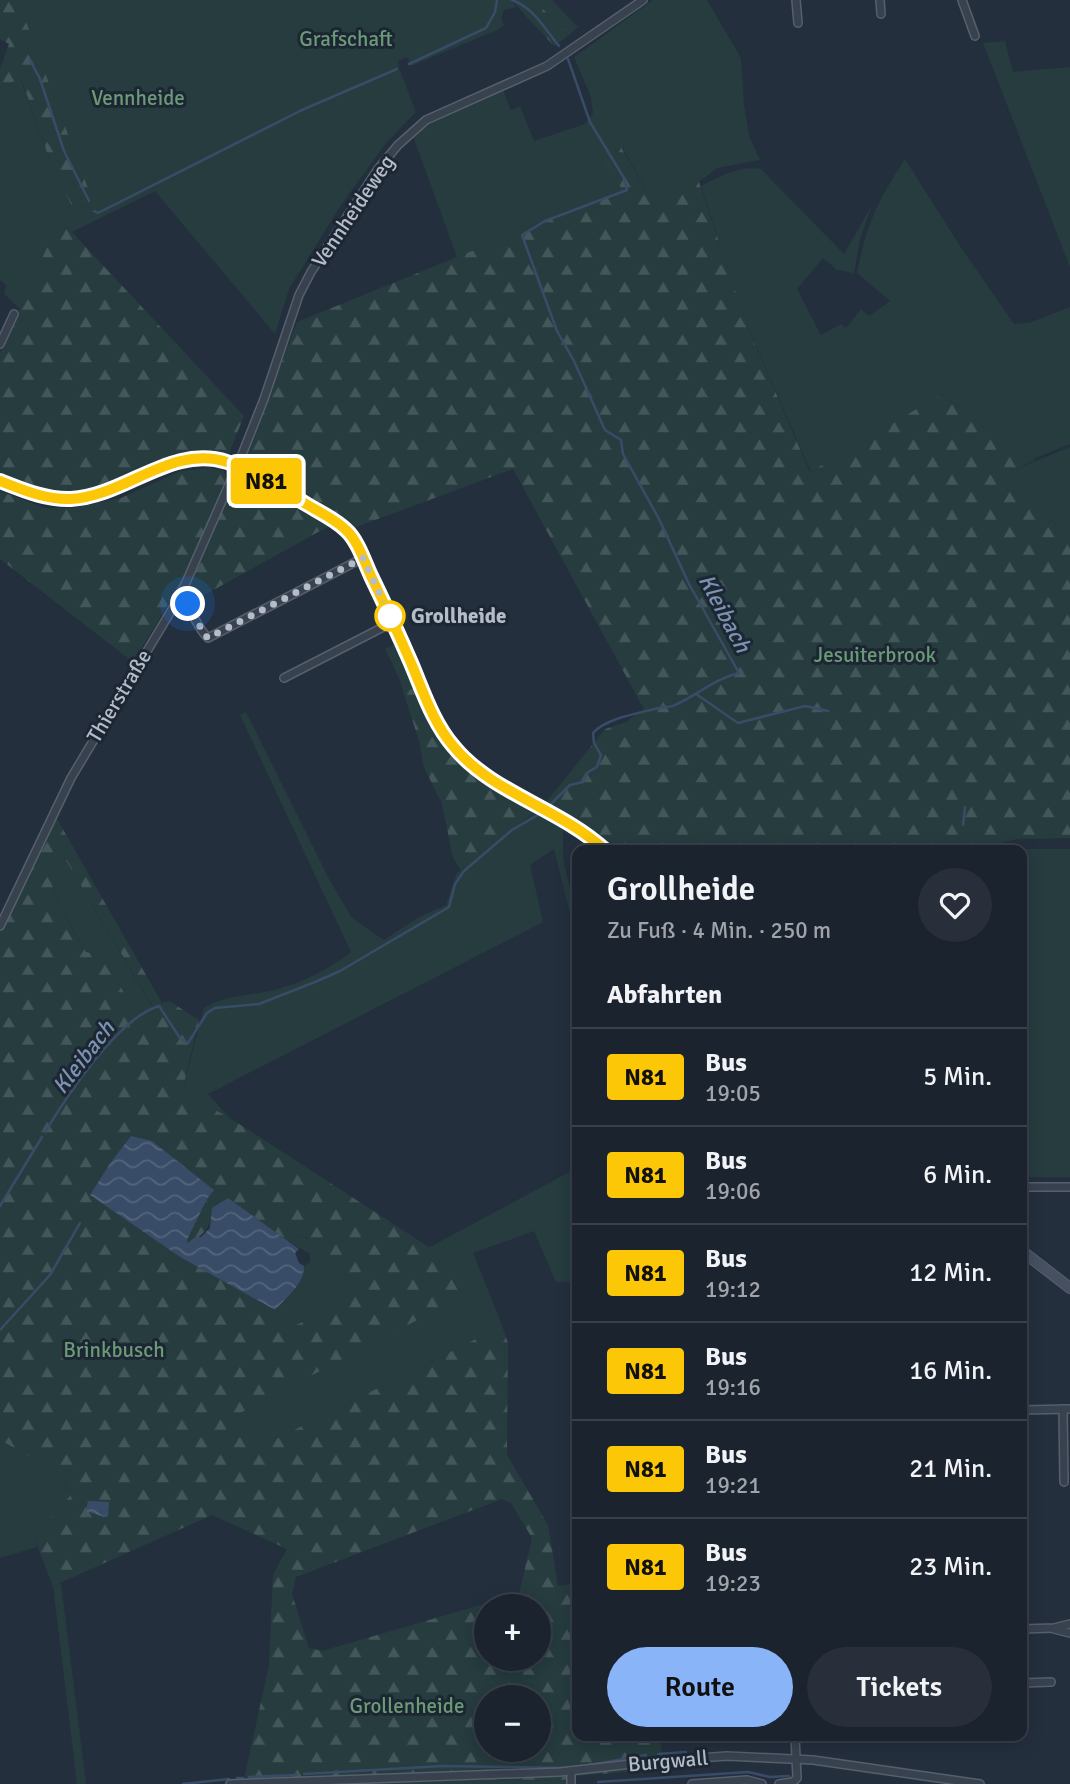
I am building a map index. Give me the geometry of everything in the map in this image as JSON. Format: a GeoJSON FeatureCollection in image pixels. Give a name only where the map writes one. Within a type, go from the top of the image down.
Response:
{"type":"FeatureCollection","features":[{"type":"Feature","properties":{"kind":"street","name":"Vennheideweg"},"geometry":{"type":"LineString","coordinates":[[238,466],[299,295],[378,169],[398,145],[434,116],[561,58],[643,0]]}},
{"type":"Feature","properties":{"kind":"street"},"geometry":{"type":"LineString","coordinates":[[796,0],[798,23]]}},
{"type":"Feature","properties":{"kind":"street"},"geometry":{"type":"LineString","coordinates":[[880,0],[881,14]]}},
{"type":"Feature","properties":{"kind":"street"},"geometry":{"type":"LineString","coordinates":[[962,0],[975,36]]}},
{"type":"Feature","properties":{"kind":"street"},"geometry":{"type":"LineString","coordinates":[[0,344],[14,314]]}},
{"type":"Feature","properties":{"kind":"street"},"geometry":{"type":"LineString","coordinates":[[0,481],[41,496],[73,499],[113,489],[190,458],[214,458],[238,466],[337,522],[347,531],[363,558],[431,710],[450,742],[481,773],[584,832],[599,845]]}},
{"type":"Feature","properties":{"kind":"street","name":"Thierstraße"},"geometry":{"type":"LineString","coordinates":[[0,926],[74,772],[180,596],[238,466]]}},
{"type":"Feature","properties":{"kind":"street"},"geometry":{"type":"LineString","coordinates":[[180,596],[188,604],[208,638],[363,558]]}},
{"type":"Feature","properties":{"kind":"street"},"geometry":{"type":"LineString","coordinates":[[284,678],[393,622]]}},
{"type":"Feature","properties":{"kind":"street"},"geometry":{"type":"LineString","coordinates":[[1027,1187],[1070,1187]]}},
{"type":"Feature","properties":{"kind":"street"},"geometry":{"type":"LineString","coordinates":[[1027,1255],[1070,1288]]}},
{"type":"Feature","properties":{"kind":"street"},"geometry":{"type":"LineString","coordinates":[[1027,1410],[1066,1409],[1064,1482]]}},
{"type":"Feature","properties":{"kind":"street"},"geometry":{"type":"LineString","coordinates":[[1027,1629],[1054,1628],[1070,1624]]}},
{"type":"Feature","properties":{"kind":"street"},"geometry":{"type":"LineString","coordinates":[[1054,1628],[1070,1633]]}},
{"type":"Feature","properties":{"kind":"street"},"geometry":{"type":"LineString","coordinates":[[1027,1682],[1051,1682]]}},
{"type":"Feature","properties":{"kind":"street"},"geometry":{"type":"LineString","coordinates":[[779,1784],[793,1782],[797,1778],[795,1741]]}},
{"type":"Feature","properties":{"kind":"street","name":"Burgwall"},"geometry":{"type":"LineString","coordinates":[[230,1784],[571,1771],[658,1760],[727,1756],[796,1760],[979,1784]]}},
{"type":"Feature","properties":{"kind":"street"},"geometry":{"type":"LineString","coordinates":[[571,1771],[571,1784]]}},
{"type":"Feature","properties":{"kind":"street"},"geometry":{"type":"LineString","coordinates":[[692,1784],[740,1780],[760,1784]]}},
{"type":"Feature","properties":{"kind":"green space"},"geometry":{"type":"Polygon","coordinates":[[[0,0],[18,0],[95,207],[72,206],[51,164],[21,78],[0,88],[0,69],[9,44],[0,39],[0,0]]]}},
{"type":"Feature","properties":{"kind":"green space"},"geometry":{"type":"Polygon","coordinates":[[[18,0],[511,0],[516,7],[504,10],[501,18],[504,26],[497,30],[411,66],[407,57],[398,61],[416,112],[386,143],[339,208],[289,289],[275,334],[155,191],[72,232],[67,227],[52,236],[20,309],[4,294],[6,285],[0,280],[0,88],[20,77],[51,164],[72,206],[94,207],[18,0]]]}},
{"type":"Feature","properties":{"kind":"green space"},"geometry":{"type":"Polygon","coordinates":[[[511,0],[535,0],[568,36],[554,46],[511,0]]]}},
{"type":"Feature","properties":{"kind":"green space"},"geometry":{"type":"Polygon","coordinates":[[[535,0],[552,0],[578,27],[568,36],[535,0]]]}},
{"type":"Feature","properties":{"kind":"green space"},"geometry":{"type":"Polygon","coordinates":[[[653,0],[707,0],[741,58],[749,136],[760,160],[717,168],[699,182],[650,197],[622,147],[622,190],[457,257],[413,136],[444,115],[503,90],[511,110],[520,106],[534,141],[585,124],[593,113],[591,97],[574,57],[653,0]]]}},
{"type":"Feature","properties":{"kind":"green space"},"geometry":{"type":"Polygon","coordinates":[[[1005,41],[1013,72],[1070,67],[1070,267],[983,43],[1005,41]]]}},
{"type":"Feature","properties":{"kind":"green space","name":"Jesuiterbrook"},"geometry":{"type":"Polygon","coordinates":[[[621,147],[650,197],[699,182],[748,328],[810,472],[942,394],[1000,440],[1035,460],[1002,475],[1070,538],[1070,838],[1017,839],[995,845],[605,845],[547,801],[605,729],[626,722],[644,709],[513,469],[351,529],[340,520],[188,604],[183,598],[244,462],[297,322],[622,190],[604,156],[621,147]]]}},
{"type":"Feature","properties":{"kind":"green space"},"geometry":{"type":"Polygon","coordinates":[[[905,159],[1014,324],[1029,323],[1070,307],[1070,444],[1033,459],[1000,440],[942,394],[811,472],[746,323],[701,186],[737,170],[761,169],[844,254],[872,205],[860,239],[854,273],[837,270],[823,258],[797,289],[821,335],[841,324],[846,328],[861,309],[869,316],[890,301],[857,273],[874,213],[905,159]]]}},
{"type":"Feature","properties":{"kind":"green space"},"geometry":{"type":"Polygon","coordinates":[[[67,227],[244,416],[227,458],[205,453],[112,486],[72,495],[43,493],[0,476],[0,353],[52,236],[67,227]]]}},
{"type":"Feature","properties":{"kind":"green space"},"geometry":{"type":"Polygon","coordinates":[[[1070,447],[1070,538],[1001,475],[1070,447]]]}},
{"type":"Feature","properties":{"kind":"green space"},"geometry":{"type":"Polygon","coordinates":[[[209,468],[224,471],[227,484],[192,565],[133,662],[0,559],[0,491],[45,508],[74,508],[121,498],[181,471],[209,468]]]}},
{"type":"Feature","properties":{"kind":"green space"},"geometry":{"type":"Polygon","coordinates":[[[397,643],[418,688],[403,691],[385,649],[397,643]]]}},
{"type":"Feature","properties":{"kind":"green space"},"geometry":{"type":"Polygon","coordinates":[[[418,688],[449,750],[470,770],[532,807],[532,814],[461,870],[453,858],[442,804],[423,765],[420,744],[403,691],[418,688]]]}},
{"type":"Feature","properties":{"kind":"green space"},"geometry":{"type":"Polygon","coordinates":[[[246,712],[329,879],[352,918],[384,940],[419,917],[446,905],[457,873],[532,815],[533,810],[563,827],[563,858],[572,897],[572,922],[554,849],[530,865],[543,922],[208,1094],[230,1118],[182,1092],[204,1008],[221,1000],[297,983],[326,969],[351,952],[240,715],[246,712]]]}},
{"type":"Feature","properties":{"kind":"green space"},"geometry":{"type":"Polygon","coordinates":[[[56,817],[162,1003],[169,1001],[199,1020],[182,1092],[230,1118],[438,1253],[465,1295],[229,1419],[251,1443],[272,1441],[488,1333],[500,1320],[508,1343],[507,1455],[548,1525],[558,1586],[572,1584],[572,1741],[661,1741],[662,1769],[575,1776],[566,1781],[443,1779],[357,1784],[243,1784],[269,1665],[273,1575],[287,1549],[212,1515],[53,1586],[34,1538],[70,1496],[61,1474],[0,1440],[0,932],[56,817]],[[57,845],[52,858],[53,886],[64,914],[86,952],[102,954],[139,1019],[145,1011],[153,1007],[57,845]],[[131,1136],[91,1195],[180,1257],[275,1310],[293,1326],[360,1288],[355,1280],[332,1265],[326,1254],[312,1245],[306,1237],[296,1236],[288,1241],[228,1198],[213,1208],[209,1225],[203,1233],[188,1243],[207,1198],[131,1136]],[[502,1499],[296,1577],[292,1594],[309,1648],[322,1651],[474,1607],[474,1671],[551,1671],[551,1594],[519,1594],[532,1538],[511,1503],[502,1499]]]}},
{"type":"Feature","properties":{"kind":"green space"},"geometry":{"type":"Polygon","coordinates":[[[57,845],[153,1008],[145,1011],[139,1020],[102,954],[86,952],[64,914],[53,886],[51,872],[57,845]]]}},
{"type":"Feature","properties":{"kind":"green space"},"geometry":{"type":"Polygon","coordinates":[[[1027,849],[1070,849],[1070,1177],[1027,1177],[1027,849]]]}},
{"type":"Feature","properties":{"kind":"green space"},"geometry":{"type":"Polygon","coordinates":[[[572,1171],[572,1281],[556,1282],[534,1231],[473,1253],[500,1320],[489,1333],[272,1441],[251,1444],[228,1419],[464,1295],[438,1253],[428,1248],[572,1171]]]}},
{"type":"Feature","properties":{"kind":"green space"},"geometry":{"type":"Polygon","coordinates":[[[296,1236],[305,1237],[326,1254],[332,1265],[355,1280],[360,1288],[293,1326],[275,1310],[298,1284],[304,1266],[310,1262],[310,1254],[288,1241],[296,1236]]]}},
{"type":"Feature","properties":{"kind":"green space"},"geometry":{"type":"Polygon","coordinates":[[[0,1440],[61,1474],[70,1497],[34,1538],[37,1547],[0,1558],[0,1440]]]}},
{"type":"Feature","properties":{"kind":"green space"},"geometry":{"type":"Polygon","coordinates":[[[61,1583],[86,1784],[77,1784],[53,1586],[61,1583]]]}},
{"type":"Feature","properties":{"kind":"green space"},"geometry":{"type":"Polygon","coordinates":[[[575,1776],[575,1784],[357,1784],[443,1779],[566,1781],[575,1776]]]}},
{"type":"Feature","properties":{"kind":"water"},"geometry":{"type":"Polygon","coordinates":[[[131,1136],[152,1141],[214,1190],[207,1199],[187,1240],[188,1243],[195,1237],[201,1237],[210,1228],[212,1208],[228,1198],[299,1249],[295,1253],[299,1263],[304,1266],[301,1278],[294,1290],[275,1310],[180,1257],[90,1195],[131,1136]]]}},
{"type":"Feature","properties":{"kind":"water"},"geometry":{"type":"Polygon","coordinates":[[[88,1501],[109,1502],[108,1516],[86,1511],[88,1501]]]}},
{"type":"Feature","properties":{"kind":"waterway"},"geometry":{"type":"LineString","coordinates":[[409,64],[486,28],[495,12],[497,0]]}},
{"type":"Feature","properties":{"kind":"waterway","name":"Kleibach"},"geometry":{"type":"LineString","coordinates":[[512,0],[532,13],[559,46]]}},
{"type":"Feature","properties":{"kind":"waterway","name":"Kleibach"},"geometry":{"type":"LineString","coordinates":[[548,807],[570,785],[583,782],[588,772],[597,767],[601,755],[594,743],[593,733],[606,723],[673,706],[722,679],[739,673],[689,584],[659,519],[623,454],[621,440],[605,430],[574,361],[557,331],[522,235],[545,221],[627,190],[624,178],[590,122],[568,59]]}},
{"type":"Feature","properties":{"kind":"waterway"},"geometry":{"type":"LineString","coordinates":[[30,60],[40,79],[64,151],[89,201]]}},
{"type":"Feature","properties":{"kind":"waterway"},"geometry":{"type":"LineString","coordinates":[[94,211],[98,213],[302,110],[397,69]]}},
{"type":"Feature","properties":{"kind":"waterway"},"geometry":{"type":"LineString","coordinates":[[696,694],[738,723],[805,706],[828,711]]}},
{"type":"Feature","properties":{"kind":"waterway"},"geometry":{"type":"LineString","coordinates":[[963,825],[965,807]]}},
{"type":"Feature","properties":{"kind":"waterway","name":"Kleibach"},"geometry":{"type":"LineString","coordinates":[[45,1132],[95,1060],[143,1013],[159,1006],[180,1038],[188,1043],[207,1013],[215,1008],[259,1004],[340,971],[449,907],[455,884],[464,871],[512,830],[543,812]]}},
{"type":"Feature","properties":{"kind":"waterway","name":"Kleibach"},"geometry":{"type":"LineString","coordinates":[[0,1206],[42,1137]]}},
{"type":"Feature","properties":{"kind":"waterway"},"geometry":{"type":"LineString","coordinates":[[0,1330],[50,1275],[80,1223]]}},
{"type":"Feature","properties":{"kind":"waterway"},"geometry":{"type":"LineString","coordinates":[[658,1754],[686,1752]]}},
{"type":"Feature","properties":{"kind":"waterway"},"geometry":{"type":"LineString","coordinates":[[584,1766],[646,1755]]}},
{"type":"Feature","properties":{"kind":"waterway"},"geometry":{"type":"LineString","coordinates":[[304,1774],[442,1766],[567,1768]]}},
{"type":"Feature","properties":{"kind":"waterway"},"geometry":{"type":"LineString","coordinates":[[598,1782],[748,1772],[770,1777],[789,1776]]}},
{"type":"Feature","properties":{"kind":"waterway"},"geometry":{"type":"LineString","coordinates":[[249,1777],[296,1775]]}},
{"type":"Feature","properties":{"kind":"waterway"},"geometry":{"type":"LineString","coordinates":[[237,1778],[243,1778]]}},
{"type":"Feature","properties":{"kind":"waterway"},"geometry":{"type":"LineString","coordinates":[[183,1784],[229,1779]]}},
{"type":"Feature","properties":{"kind":"bus line","name":"N81"},"geometry":{"type":"LineString","coordinates":[[0,481],[41,496],[73,499],[113,489],[175,462],[190,458],[214,458],[257,475],[337,522],[353,539],[363,558],[431,710],[455,749],[481,773],[561,817],[599,845]]}},
{"type":"Feature","properties":{"kind":"place","name":"Grollheide"},"geometry":{"type":"Point","coordinates":[390,616]}},
{"type":"Feature","properties":{"kind":"route"},"geometry":{"type":"LineString","coordinates":[[188,604],[208,638],[363,558],[390,616]]}},
{"type":"Feature","properties":{"kind":"park label","name":"Grafschaft"},"geometry":{"type":"Point","coordinates":[346,39]}},
{"type":"Feature","properties":{"kind":"park label","name":"Vennheide"},"geometry":{"type":"Point","coordinates":[138,98]}},
{"type":"Feature","properties":{"kind":"park label","name":"Brinkbusch"},"geometry":{"type":"Point","coordinates":[114,1350]}},
{"type":"Feature","properties":{"kind":"park label","name":"Grollenheide"},"geometry":{"type":"Point","coordinates":[407,1706]}}]}
